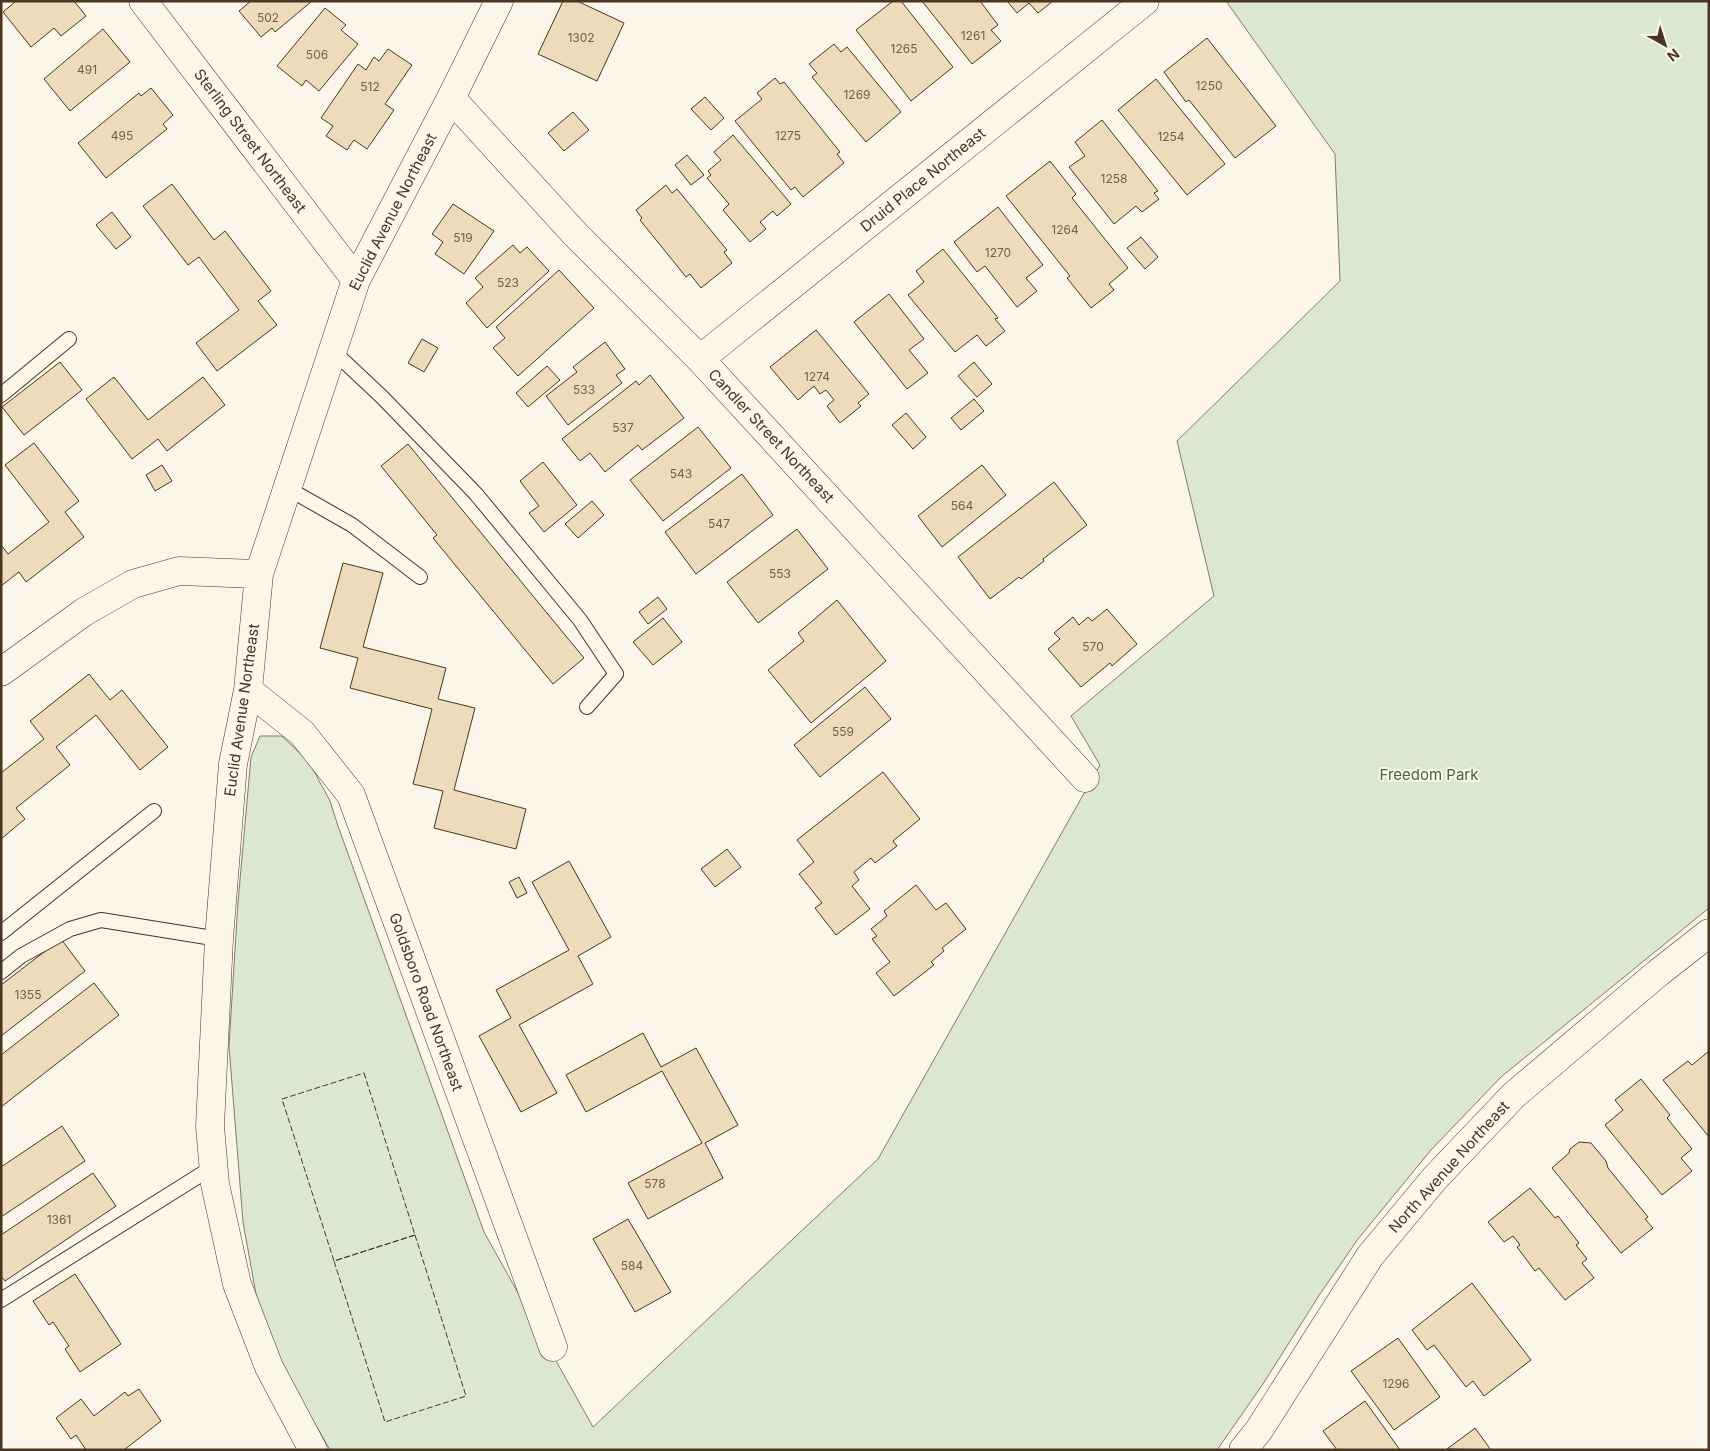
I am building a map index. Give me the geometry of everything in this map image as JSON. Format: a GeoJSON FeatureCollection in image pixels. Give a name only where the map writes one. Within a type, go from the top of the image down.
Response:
{"type":"FeatureCollection","features":[{"type":"Feature","properties":{"kind":"street","name":"Sterling Street Northeast"},"geometry":{"type":"LineString","coordinates":[[143,1],[356,280]]}},
{"type":"Feature","properties":{"kind":"street","name":"Euclid Avenue Northeast"},"geometry":{"type":"LineString","coordinates":[[313,1450],[269,1367],[237,1284],[213,1167],[210,1126],[219,939],[233,764],[248,690],[259,574],[356,280],[451,98],[499,1]]}},
{"type":"Feature","properties":{"kind":"street","name":"Druid Place Northeast"},"geometry":{"type":"LineString","coordinates":[[700,359],[1145,1]]}},
{"type":"Feature","properties":{"kind":"street","name":"Candler Street Northeast"},"geometry":{"type":"LineString","coordinates":[[451,98],[576,235],[700,359],[1085,778]]}},
{"type":"Feature","properties":{"kind":"street"},"geometry":{"type":"LineString","coordinates":[[1,672],[84,612],[133,584],[179,571],[259,574]]}},
{"type":"Feature","properties":{"kind":"street","name":"Goldsboro Road Northeast"},"geometry":{"type":"LineString","coordinates":[[248,690],[302,733],[351,795],[554,1347]]}},
{"type":"Feature","properties":{"kind":"street","name":"North Avenue Northeast"},"geometry":{"type":"LineString","coordinates":[[1243,1450],[1259,1430],[1370,1256],[1435,1178],[1514,1094],[1658,973],[1709,933]]}},
{"type":"Feature","properties":{"kind":"lane"},"geometry":{"type":"LineString","coordinates":[[1,395],[69,339]]}},
{"type":"Feature","properties":{"kind":"lane"},"geometry":{"type":"LineString","coordinates":[[333,351],[382,397],[476,494],[580,620],[616,674],[587,707]]}},
{"type":"Feature","properties":{"kind":"lane"},"geometry":{"type":"LineString","coordinates":[[287,488],[352,525],[420,577]]}},
{"type":"Feature","properties":{"kind":"lane"},"geometry":{"type":"LineString","coordinates":[[2,930],[154,811]]}},
{"type":"Feature","properties":{"kind":"lane"},"geometry":{"type":"LineString","coordinates":[[1,972],[21,956],[70,929],[101,920],[219,939]]}},
{"type":"Feature","properties":{"kind":"lane"},"geometry":{"type":"LineString","coordinates":[[1,1300],[213,1167]]}},
{"type":"Feature","properties":{"kind":"green space","name":"Freedom Park"},"geometry":{"type":"Polygon","coordinates":[[[1226,1],[1709,1],[1709,908],[1501,1077],[1431,1150],[1358,1239],[1320,1294],[1263,1384],[1217,1450],[330,1450],[263,1333],[243,1222],[229,1046],[238,902],[251,757],[260,736],[282,736],[309,762],[330,801],[484,1232],[593,1427],[878,1159],[1100,765],[1071,716],[1214,596],[1177,441],[1340,281],[1335,154],[1226,1]]]}},
{"type":"Feature","properties":{"kind":"building"},"geometry":{"type":"Polygon","coordinates":[[[16,1],[74,1],[86,16],[61,36],[54,28],[31,47],[3,12],[16,1]]]}},
{"type":"Feature","properties":{"kind":"building"},"geometry":{"type":"Polygon","coordinates":[[[251,1],[312,1],[275,32],[272,28],[261,37],[239,11],[251,1]]]}},
{"type":"Feature","properties":{"kind":"building"},"geometry":{"type":"Polygon","coordinates":[[[563,1],[577,1],[624,23],[597,81],[538,54],[563,1]]]}},
{"type":"Feature","properties":{"kind":"building"},"geometry":{"type":"Polygon","coordinates":[[[893,1],[901,1],[953,67],[911,101],[856,30],[893,1]]]}},
{"type":"Feature","properties":{"kind":"building"},"geometry":{"type":"Polygon","coordinates":[[[922,1],[980,1],[998,25],[991,30],[1001,41],[972,64],[922,1]]]}},
{"type":"Feature","properties":{"kind":"building"},"geometry":{"type":"Polygon","coordinates":[[[1007,1],[1053,1],[1038,13],[1029,3],[1017,13],[1007,1]]]}},
{"type":"Feature","properties":{"kind":"building"},"geometry":{"type":"Polygon","coordinates":[[[325,8],[346,25],[341,30],[358,44],[319,91],[306,80],[302,86],[277,66],[325,8]]]}},
{"type":"Feature","properties":{"kind":"building"},"geometry":{"type":"Polygon","coordinates":[[[103,29],[130,62],[70,111],[44,79],[103,29]]]}},
{"type":"Feature","properties":{"kind":"building"},"geometry":{"type":"Polygon","coordinates":[[[1207,38],[1276,126],[1235,158],[1189,100],[1186,102],[1164,72],[1207,38]]]}},
{"type":"Feature","properties":{"kind":"building"},"geometry":{"type":"Polygon","coordinates":[[[834,44],[841,52],[847,47],[901,112],[866,142],[812,77],[817,73],[809,64],[834,44]]]}},
{"type":"Feature","properties":{"kind":"building"},"geometry":{"type":"Polygon","coordinates":[[[388,49],[412,65],[385,104],[394,110],[367,149],[354,140],[347,150],[326,136],[333,126],[321,118],[358,64],[366,70],[374,57],[379,61],[388,49]]]}},
{"type":"Feature","properties":{"kind":"building"},"geometry":{"type":"Polygon","coordinates":[[[775,78],[780,84],[784,82],[840,152],[837,154],[844,163],[803,197],[795,187],[791,190],[735,121],[762,99],[757,93],[775,78]]]}},
{"type":"Feature","properties":{"kind":"building"},"geometry":{"type":"Polygon","coordinates":[[[1156,79],[1225,164],[1187,195],[1118,110],[1156,79]]]}},
{"type":"Feature","properties":{"kind":"building"},"geometry":{"type":"Polygon","coordinates":[[[151,88],[173,115],[163,124],[167,129],[106,178],[78,143],[139,93],[141,96],[151,88]]]}},
{"type":"Feature","properties":{"kind":"building"},"geometry":{"type":"Polygon","coordinates":[[[705,97],[724,118],[711,130],[691,109],[705,97]]]}},
{"type":"Feature","properties":{"kind":"building"},"geometry":{"type":"Polygon","coordinates":[[[573,112],[589,130],[564,151],[548,133],[573,112]]]}},
{"type":"Feature","properties":{"kind":"building"},"geometry":{"type":"Polygon","coordinates":[[[1102,120],[1158,191],[1154,193],[1159,199],[1142,212],[1136,206],[1114,224],[1069,167],[1085,156],[1075,142],[1102,120]]]}},
{"type":"Feature","properties":{"kind":"building"},"geometry":{"type":"Polygon","coordinates":[[[733,135],[791,204],[777,216],[773,211],[760,222],[766,229],[750,242],[723,210],[729,204],[707,178],[711,175],[708,171],[721,160],[714,152],[733,135]]]}},
{"type":"Feature","properties":{"kind":"building"},"geometry":{"type":"Polygon","coordinates":[[[687,155],[704,175],[691,185],[675,165],[687,155]]]}},
{"type":"Feature","properties":{"kind":"building"},"geometry":{"type":"Polygon","coordinates":[[[1050,161],[1076,194],[1072,198],[1128,268],[1109,284],[1114,290],[1091,308],[1067,278],[1070,276],[1006,196],[1050,161]]]}},
{"type":"Feature","properties":{"kind":"building"},"geometry":{"type":"Polygon","coordinates":[[[172,184],[214,240],[225,231],[271,291],[258,301],[277,325],[217,371],[196,343],[239,310],[199,257],[188,265],[143,206],[172,184]]]}},
{"type":"Feature","properties":{"kind":"building"},"geometry":{"type":"Polygon","coordinates":[[[666,185],[672,193],[677,189],[727,250],[724,252],[732,263],[701,288],[690,274],[686,277],[640,220],[642,218],[636,210],[666,185]]]}},
{"type":"Feature","properties":{"kind":"building"},"geometry":{"type":"Polygon","coordinates":[[[453,204],[494,231],[464,274],[435,254],[443,242],[432,234],[453,204]]]}},
{"type":"Feature","properties":{"kind":"building"},"geometry":{"type":"Polygon","coordinates":[[[998,207],[1043,265],[1026,278],[1037,291],[1017,307],[985,266],[977,272],[954,242],[998,207]]]}},
{"type":"Feature","properties":{"kind":"building"},"geometry":{"type":"Polygon","coordinates":[[[112,212],[131,237],[116,249],[96,225],[112,212]]]}},
{"type":"Feature","properties":{"kind":"building"},"geometry":{"type":"Polygon","coordinates":[[[1141,237],[1158,257],[1145,269],[1127,248],[1141,237]]]}},
{"type":"Feature","properties":{"kind":"building"},"geometry":{"type":"Polygon","coordinates":[[[513,245],[520,253],[527,247],[549,271],[487,328],[466,303],[483,287],[475,278],[513,245]]]}},
{"type":"Feature","properties":{"kind":"building"},"geometry":{"type":"Polygon","coordinates":[[[943,249],[998,318],[995,319],[1005,331],[986,346],[977,335],[955,352],[908,295],[924,282],[916,271],[943,249]]]}},
{"type":"Feature","properties":{"kind":"building"},"geometry":{"type":"Polygon","coordinates":[[[559,270],[594,308],[518,376],[493,348],[505,338],[496,327],[559,270]]]}},
{"type":"Feature","properties":{"kind":"building"},"geometry":{"type":"Polygon","coordinates":[[[889,294],[924,339],[909,350],[928,373],[907,389],[854,322],[889,294]]]}},
{"type":"Feature","properties":{"kind":"building"},"geometry":{"type":"Polygon","coordinates":[[[816,330],[869,394],[858,403],[861,406],[840,423],[827,406],[834,400],[826,390],[820,394],[814,386],[798,400],[770,367],[816,330]]]}},
{"type":"Feature","properties":{"kind":"building"},"geometry":{"type":"Polygon","coordinates":[[[422,339],[438,348],[424,372],[408,363],[422,339]]]}},
{"type":"Feature","properties":{"kind":"building"},"geometry":{"type":"Polygon","coordinates":[[[605,342],[625,369],[616,375],[622,383],[568,425],[546,396],[577,372],[573,367],[605,342]]]}},
{"type":"Feature","properties":{"kind":"building"},"geometry":{"type":"Polygon","coordinates":[[[60,362],[82,390],[24,435],[2,407],[60,362]]]}},
{"type":"Feature","properties":{"kind":"building"},"geometry":{"type":"Polygon","coordinates":[[[974,362],[992,384],[977,397],[958,376],[974,362]]]}},
{"type":"Feature","properties":{"kind":"building"},"geometry":{"type":"Polygon","coordinates":[[[547,366],[560,380],[528,407],[516,393],[547,366]]]}},
{"type":"Feature","properties":{"kind":"building"},"geometry":{"type":"Polygon","coordinates":[[[650,375],[684,418],[642,450],[638,445],[605,472],[590,453],[580,461],[562,439],[636,381],[639,385],[650,375]]]}},
{"type":"Feature","properties":{"kind":"building"},"geometry":{"type":"Polygon","coordinates":[[[114,377],[148,420],[203,377],[225,405],[167,451],[158,439],[132,459],[86,399],[114,377]]]}},
{"type":"Feature","properties":{"kind":"building"},"geometry":{"type":"Polygon","coordinates":[[[974,399],[984,411],[961,430],[951,418],[974,399]]]}},
{"type":"Feature","properties":{"kind":"building"},"geometry":{"type":"Polygon","coordinates":[[[906,413],[926,437],[913,449],[892,425],[906,413]]]}},
{"type":"Feature","properties":{"kind":"building"},"geometry":{"type":"Polygon","coordinates":[[[698,427],[731,468],[663,521],[630,480],[698,427]]]}},
{"type":"Feature","properties":{"kind":"building"},"geometry":{"type":"Polygon","coordinates":[[[34,443],[79,501],[65,512],[84,537],[26,582],[19,572],[1,586],[1,545],[8,554],[49,522],[5,465],[34,443]]]}},
{"type":"Feature","properties":{"kind":"building"},"geometry":{"type":"Polygon","coordinates":[[[408,444],[584,658],[553,684],[433,538],[437,535],[381,466],[408,444]]]}},
{"type":"Feature","properties":{"kind":"building"},"geometry":{"type":"Polygon","coordinates":[[[543,462],[577,505],[544,532],[529,513],[539,506],[520,481],[543,462]]]}},
{"type":"Feature","properties":{"kind":"building"},"geometry":{"type":"Polygon","coordinates":[[[162,465],[172,481],[155,491],[146,475],[162,465]]]}},
{"type":"Feature","properties":{"kind":"building"},"geometry":{"type":"Polygon","coordinates":[[[982,465],[1006,495],[942,547],[918,516],[982,465]]]}},
{"type":"Feature","properties":{"kind":"building"},"geometry":{"type":"Polygon","coordinates":[[[742,474],[773,515],[696,574],[665,532],[742,474]]]}},
{"type":"Feature","properties":{"kind":"building"},"geometry":{"type":"Polygon","coordinates":[[[1054,482],[1087,525],[1043,559],[1044,561],[1021,579],[1019,577],[990,599],[958,557],[1054,482]]]}},
{"type":"Feature","properties":{"kind":"building"},"geometry":{"type":"Polygon","coordinates":[[[592,501],[604,515],[578,538],[565,524],[592,501]]]}},
{"type":"Feature","properties":{"kind":"building"},"geometry":{"type":"Polygon","coordinates":[[[797,529],[828,569],[758,623],[727,582],[797,529]]]}},
{"type":"Feature","properties":{"kind":"building"},"geometry":{"type":"Polygon","coordinates":[[[343,563],[383,573],[363,647],[446,668],[438,699],[475,708],[454,790],[526,809],[516,849],[434,828],[443,791],[413,784],[432,709],[350,688],[358,658],[320,648],[343,563]]]}},
{"type":"Feature","properties":{"kind":"building"},"geometry":{"type":"Polygon","coordinates":[[[658,597],[667,609],[648,624],[639,612],[658,597]]]}},
{"type":"Feature","properties":{"kind":"building"},"geometry":{"type":"Polygon","coordinates":[[[837,600],[886,661],[811,723],[768,670],[804,641],[798,633],[837,600]]]}},
{"type":"Feature","properties":{"kind":"building"},"geometry":{"type":"Polygon","coordinates":[[[1107,609],[1137,644],[1112,666],[1110,663],[1081,687],[1048,649],[1060,639],[1054,633],[1073,617],[1079,625],[1088,617],[1092,621],[1107,609]]]}},
{"type":"Feature","properties":{"kind":"building"},"geometry":{"type":"Polygon","coordinates":[[[663,618],[682,642],[653,665],[633,642],[663,618]]]}},
{"type":"Feature","properties":{"kind":"building"},"geometry":{"type":"Polygon","coordinates":[[[89,674],[110,700],[122,690],[168,747],[140,770],[96,715],[56,747],[70,765],[16,808],[25,819],[1,839],[1,773],[44,739],[30,721],[89,674]]]}},
{"type":"Feature","properties":{"kind":"building"},"geometry":{"type":"Polygon","coordinates":[[[865,687],[891,719],[820,777],[794,745],[865,687]]]}},
{"type":"Feature","properties":{"kind":"building"},"geometry":{"type":"Polygon","coordinates":[[[883,772],[920,819],[893,841],[897,846],[875,863],[871,858],[854,872],[859,880],[852,886],[870,909],[836,935],[815,908],[822,903],[799,874],[814,862],[797,840],[883,772]]]}},
{"type":"Feature","properties":{"kind":"building"},"geometry":{"type":"Polygon","coordinates":[[[727,849],[741,867],[715,887],[701,869],[727,849]]]}},
{"type":"Feature","properties":{"kind":"building"},"geometry":{"type":"Polygon","coordinates":[[[569,861],[611,937],[578,956],[593,984],[519,1025],[557,1093],[521,1112],[479,1036],[511,1018],[496,990],[569,950],[532,882],[569,861]]]}},
{"type":"Feature","properties":{"kind":"building"},"geometry":{"type":"Polygon","coordinates":[[[519,877],[527,893],[517,898],[509,882],[519,877]]]}},
{"type":"Feature","properties":{"kind":"building"},"geometry":{"type":"Polygon","coordinates":[[[916,885],[936,910],[946,903],[966,929],[942,948],[944,951],[931,962],[934,965],[894,996],[876,973],[890,962],[872,939],[877,936],[871,929],[887,916],[884,911],[916,885]]]}},
{"type":"Feature","properties":{"kind":"building"},"geometry":{"type":"Polygon","coordinates":[[[61,939],[85,971],[1,1036],[1,985],[61,939]]]}},
{"type":"Feature","properties":{"kind":"building"},"geometry":{"type":"Polygon","coordinates":[[[94,983],[119,1015],[1,1107],[1,1055],[94,983]]]}},
{"type":"Feature","properties":{"kind":"building"},"geometry":{"type":"Polygon","coordinates":[[[643,1033],[661,1067],[696,1048],[738,1125],[705,1143],[723,1178],[648,1219],[628,1183],[702,1143],[662,1071],[586,1112],[566,1075],[643,1033]]]}},
{"type":"Feature","properties":{"kind":"building"},"geometry":{"type":"Polygon","coordinates":[[[1709,1051],[1709,1137],[1663,1080],[1688,1061],[1692,1065],[1709,1051]]]}},
{"type":"Feature","properties":{"kind":"building"},"geometry":{"type":"Polygon","coordinates":[[[1641,1079],[1670,1115],[1667,1118],[1692,1149],[1681,1158],[1692,1171],[1662,1195],[1605,1125],[1623,1110],[1615,1100],[1641,1079]]]}},
{"type":"Feature","properties":{"kind":"building"},"geometry":{"type":"Polygon","coordinates":[[[62,1126],[85,1161],[1,1217],[1,1167],[62,1126]]]}},
{"type":"Feature","properties":{"kind":"building"},"geometry":{"type":"Polygon","coordinates":[[[1579,1142],[1591,1143],[1606,1161],[1608,1168],[1648,1217],[1645,1219],[1653,1228],[1621,1253],[1552,1168],[1579,1142]]]}},
{"type":"Feature","properties":{"kind":"building"},"geometry":{"type":"Polygon","coordinates":[[[93,1173],[116,1206],[5,1281],[1,1276],[1,1235],[93,1173]]]}},
{"type":"Feature","properties":{"kind":"building"},"geometry":{"type":"Polygon","coordinates":[[[1530,1188],[1555,1218],[1558,1216],[1579,1243],[1576,1245],[1587,1259],[1582,1263],[1594,1278],[1565,1300],[1539,1268],[1535,1271],[1517,1247],[1520,1245],[1513,1236],[1504,1242],[1488,1222],[1530,1188]]]}},
{"type":"Feature","properties":{"kind":"building"},"geometry":{"type":"Polygon","coordinates":[[[628,1219],[671,1292],[635,1312],[593,1239],[628,1219]]]}},
{"type":"Feature","properties":{"kind":"building"},"geometry":{"type":"Polygon","coordinates":[[[75,1274],[121,1344],[80,1372],[65,1349],[69,1346],[53,1322],[49,1325],[33,1301],[75,1274]]]}},
{"type":"Feature","properties":{"kind":"building"},"geometry":{"type":"Polygon","coordinates":[[[1472,1283],[1531,1360],[1484,1396],[1473,1381],[1466,1387],[1434,1345],[1427,1350],[1412,1330],[1472,1283]]]}},
{"type":"Feature","properties":{"kind":"building"},"geometry":{"type":"Polygon","coordinates":[[[1398,1338],[1440,1397],[1394,1430],[1351,1371],[1398,1338]]]}},
{"type":"Feature","properties":{"kind":"building"},"geometry":{"type":"Polygon","coordinates":[[[139,1389],[161,1421],[124,1450],[86,1450],[76,1435],[71,1439],[56,1418],[81,1399],[94,1416],[125,1392],[128,1396],[139,1389]]]}},
{"type":"Feature","properties":{"kind":"building"},"geometry":{"type":"Polygon","coordinates":[[[1365,1401],[1400,1450],[1337,1450],[1323,1431],[1365,1401]]]}},
{"type":"Feature","properties":{"kind":"building"},"geometry":{"type":"Polygon","coordinates":[[[1474,1429],[1491,1450],[1447,1449],[1474,1429]]]}},
{"type":"Feature","properties":{"kind":"fence"},"geometry":{"type":"LineString","coordinates":[[364,1073],[415,1235],[334,1261],[282,1099],[364,1073]]}},
{"type":"Feature","properties":{"kind":"fence"},"geometry":{"type":"LineString","coordinates":[[415,1235],[466,1396],[385,1422],[334,1261],[415,1235]]}}]}
